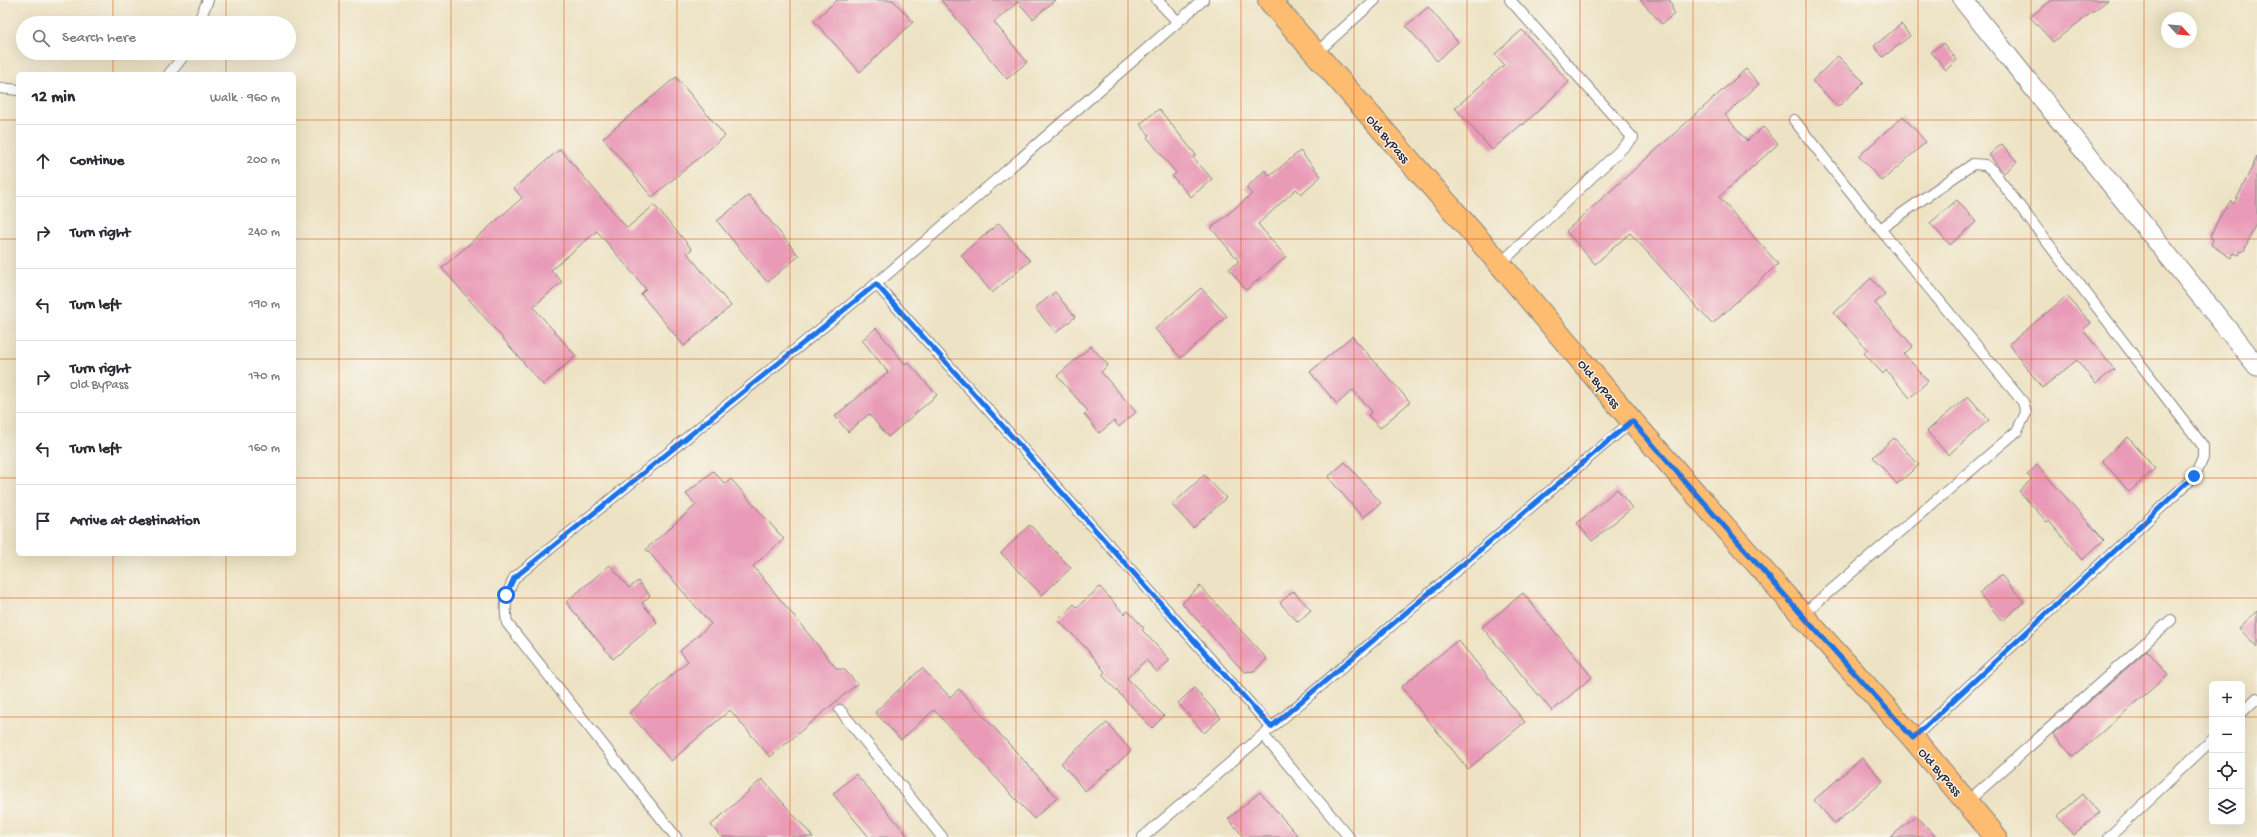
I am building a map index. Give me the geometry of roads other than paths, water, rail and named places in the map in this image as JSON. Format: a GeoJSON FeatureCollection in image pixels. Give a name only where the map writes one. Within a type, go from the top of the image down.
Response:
{"type":"FeatureCollection","features":[{"type":"Feature","properties":{"kind":"main road","name":"Old ByPass"},"geometry":{"type":"LineString","coordinates":[[1269,0],[1500,264],[1632,421],[1968,801],[1996,837]]}},
{"type":"Feature","properties":{"kind":"street"},"geometry":{"type":"LineString","coordinates":[[1963,0],[2257,366]]}},
{"type":"Feature","properties":{"kind":"lane"},"geometry":{"type":"LineString","coordinates":[[201,16],[208,0]]}},
{"type":"Feature","properties":{"kind":"lane"},"geometry":{"type":"LineString","coordinates":[[1157,0],[1178,22]]}},
{"type":"Feature","properties":{"kind":"lane"},"geometry":{"type":"LineString","coordinates":[[676,837],[507,623],[504,608],[506,595],[514,578],[876,284],[1203,0]]}},
{"type":"Feature","properties":{"kind":"lane"},"geometry":{"type":"LineString","coordinates":[[1315,54],[1375,0]]}},
{"type":"Feature","properties":{"kind":"lane"},"geometry":{"type":"LineString","coordinates":[[1500,264],[1633,138],[1510,0]]}},
{"type":"Feature","properties":{"kind":"lane"},"geometry":{"type":"LineString","coordinates":[[171,72],[180,60]]}},
{"type":"Feature","properties":{"kind":"lane"},"geometry":{"type":"LineString","coordinates":[[0,88],[16,90]]}},
{"type":"Feature","properties":{"kind":"lane"},"geometry":{"type":"LineString","coordinates":[[1794,120],[1880,229],[2023,402],[2026,413],[2017,431],[1802,615]]}},
{"type":"Feature","properties":{"kind":"lane"},"geometry":{"type":"LineString","coordinates":[[1880,229],[1973,164],[1985,165],[1992,170],[2203,446],[2203,458],[2194,476],[1913,738]]}},
{"type":"Feature","properties":{"kind":"lane"},"geometry":{"type":"LineString","coordinates":[[876,284],[1271,727]]}},
{"type":"Feature","properties":{"kind":"lane"},"geometry":{"type":"LineString","coordinates":[[1143,837],[1632,421]]}},
{"type":"Feature","properties":{"kind":"lane"},"geometry":{"type":"LineString","coordinates":[[1968,801],[2170,620]]}},
{"type":"Feature","properties":{"kind":"lane"},"geometry":{"type":"LineString","coordinates":[[2245,709],[2257,698]]}},
{"type":"Feature","properties":{"kind":"lane"},"geometry":{"type":"LineString","coordinates":[[840,710],[942,837]]}},
{"type":"Feature","properties":{"kind":"lane"},"geometry":{"type":"LineString","coordinates":[[1263,735],[1349,837]]}},
{"type":"Feature","properties":{"kind":"lane"},"geometry":{"type":"LineString","coordinates":[[2109,837],[2209,743]]}}]}
